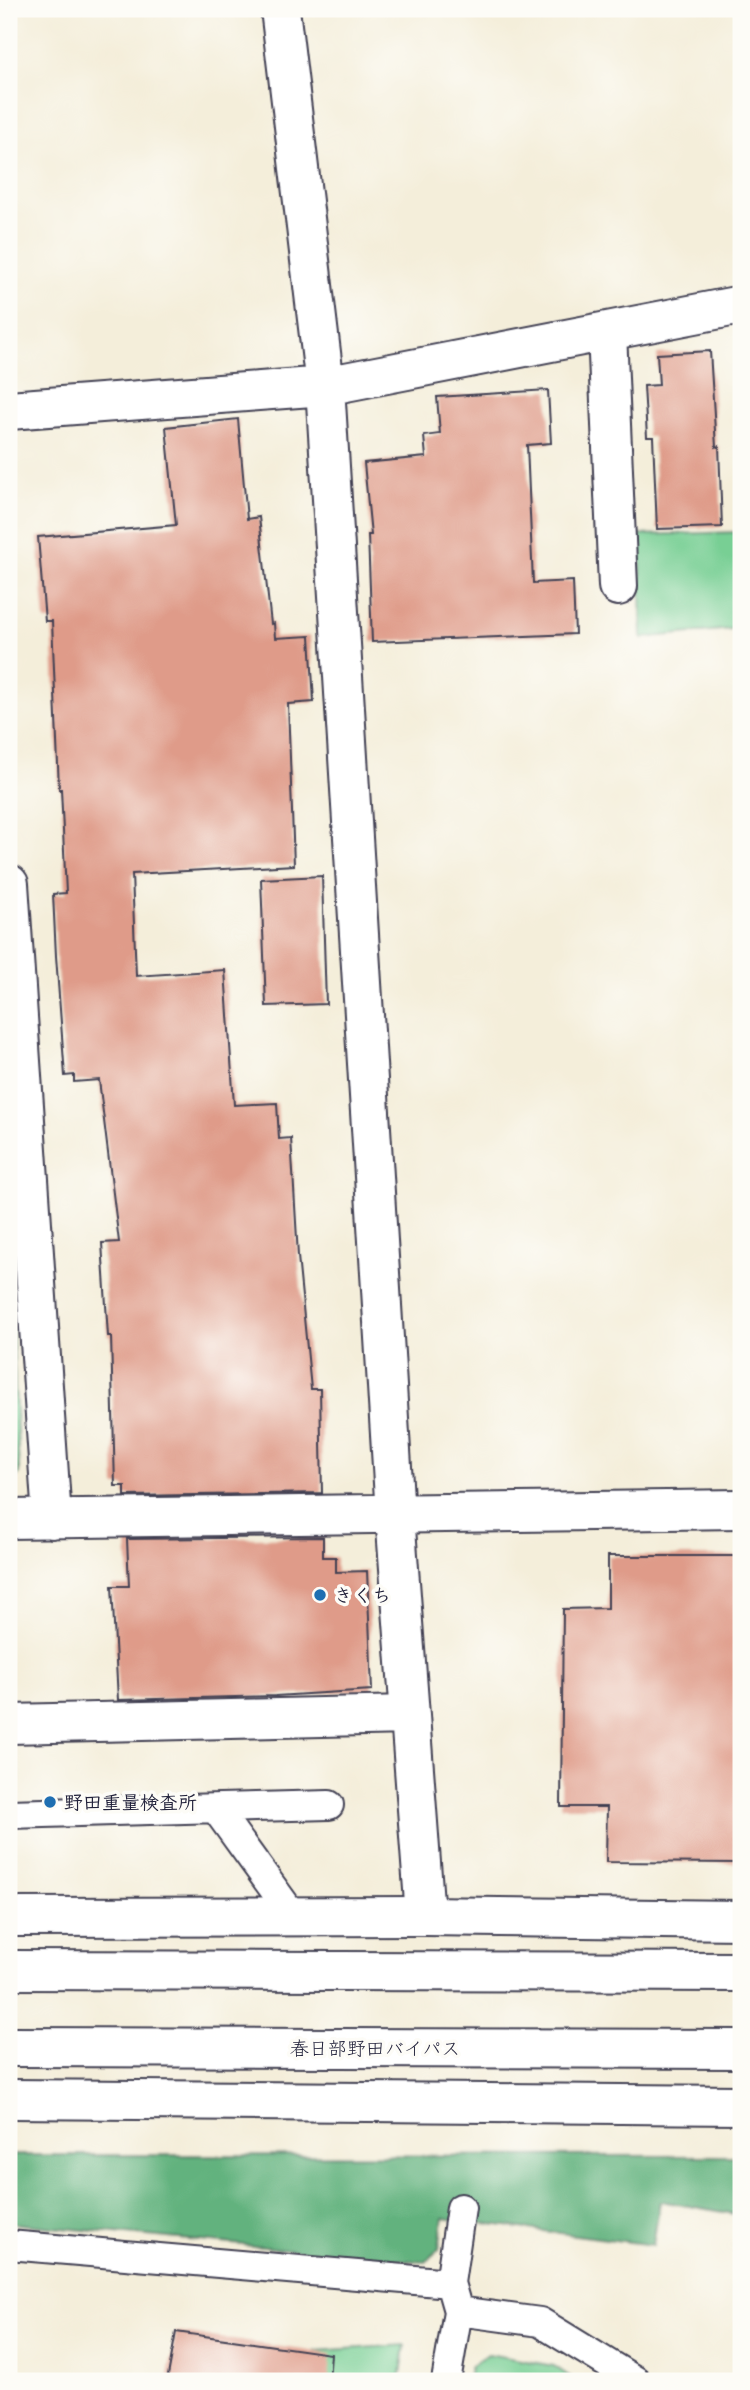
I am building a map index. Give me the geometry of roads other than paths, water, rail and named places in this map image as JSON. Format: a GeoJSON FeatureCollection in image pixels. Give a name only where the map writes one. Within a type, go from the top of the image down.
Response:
{"type":"FeatureCollection","features":[{"type":"Feature","properties":{"kind":"main road"},"geometry":{"type":"LineString","coordinates":[[280,9],[325,386],[395,1516],[425,1916]]}},
{"type":"Feature","properties":{"kind":"main road"},"geometry":{"type":"LineString","coordinates":[[9,410],[325,386],[741,305]]}},
{"type":"Feature","properties":{"kind":"main road"},"geometry":{"type":"LineString","coordinates":[[607,332],[618,586]]}},
{"type":"Feature","properties":{"kind":"main road"},"geometry":{"type":"LineString","coordinates":[[9,884],[17,1142],[52,1519]]}},
{"type":"Feature","properties":{"kind":"main road"},"geometry":{"type":"LineString","coordinates":[[9,1519],[395,1516],[741,1509]]}},
{"type":"Feature","properties":{"kind":"main road"},"geometry":{"type":"LineString","coordinates":[[9,1724],[409,1714]]}},
{"type":"Feature","properties":{"kind":"main road"},"geometry":{"type":"LineString","coordinates":[[9,1917],[425,1916],[741,1920]]}},
{"type":"Feature","properties":{"kind":"main road"},"geometry":{"type":"LineString","coordinates":[[9,1970],[741,1972]]}},
{"type":"Feature","properties":{"kind":"main road","name":"春日部野田バイパス"},"geometry":{"type":"LineString","coordinates":[[9,2047],[741,2049]]}},
{"type":"Feature","properties":{"kind":"main road"},"geometry":{"type":"LineString","coordinates":[[9,2099],[741,2105]]}},
{"type":"Feature","properties":{"kind":"lane"},"geometry":{"type":"LineString","coordinates":[[9,1814],[329,1805]]}},
{"type":"Feature","properties":{"kind":"lane"},"geometry":{"type":"LineString","coordinates":[[216,1809],[294,1917]]}},
{"type":"Feature","properties":{"kind":"lane"},"geometry":{"type":"LineString","coordinates":[[446,2381],[458,2311],[450,2283],[461,2208]]}},
{"type":"Feature","properties":{"kind":"lane"},"geometry":{"type":"LineString","coordinates":[[9,2245],[450,2283]]}},
{"type":"Feature","properties":{"kind":"lane"},"geometry":{"type":"LineString","coordinates":[[458,2311],[540,2322],[636,2381]]}},
{"type":"Feature","properties":{"kind":"place","name":"きくち"},"geometry":{"type":"Point","coordinates":[320,1595]}},
{"type":"Feature","properties":{"kind":"place","name":"野田重量検査所"},"geometry":{"type":"Point","coordinates":[50,1802]}}]}
